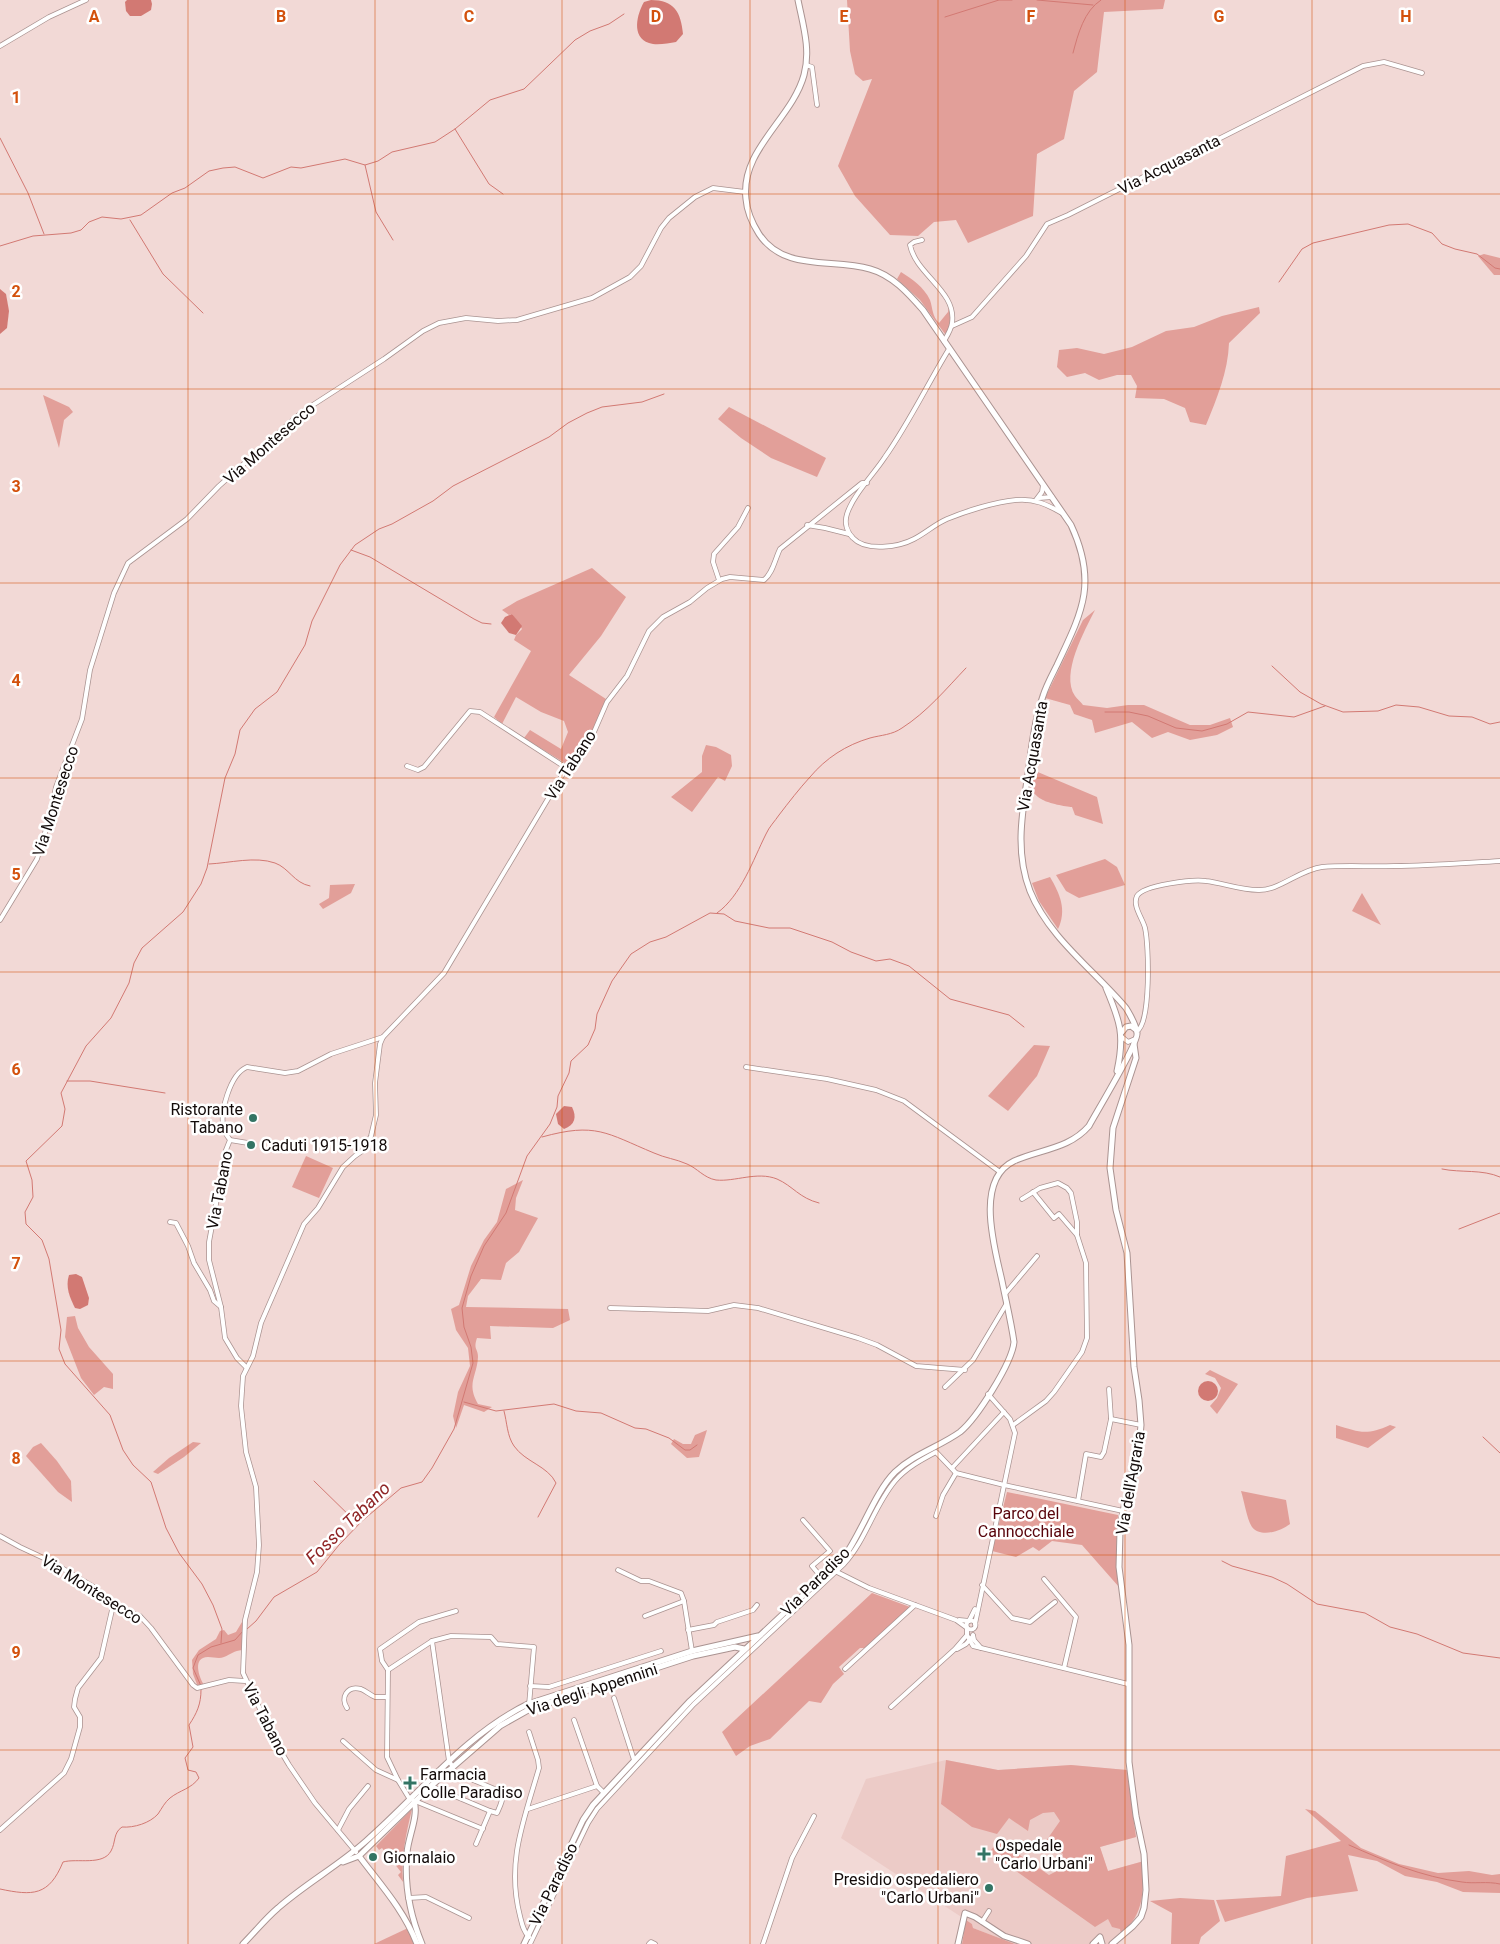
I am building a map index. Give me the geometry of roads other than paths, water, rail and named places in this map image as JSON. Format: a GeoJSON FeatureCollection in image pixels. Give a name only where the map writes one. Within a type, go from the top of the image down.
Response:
{"type":"FeatureCollection","features":[{"type":"Feature","properties":{"kind":"main road","name":"Via Acquasanta"},"geometry":{"type":"LineString","coordinates":[[798,0],[807,51],[804,76],[793,98],[752,160],[747,175],[746,206],[754,228],[772,249],[780,254],[797,260],[855,266],[882,273],[909,294],[923,310],[1071,525],[1080,548],[1086,578],[1085,598],[1072,634],[1043,695],[1037,718],[1021,821],[1020,844],[1030,891],[1040,910],[1057,934],[1126,1008],[1136,1030]]}},
{"type":"Feature","properties":{"kind":"main road","name":"Via Acquasanta"},"geometry":{"type":"LineString","coordinates":[[1104,985],[1117,1015],[1122,1034]]}},
{"type":"Feature","properties":{"kind":"main road"},"geometry":{"type":"LineString","coordinates":[[1000,1172],[1008,1164],[1017,1160],[1054,1149],[1081,1136],[1089,1126],[1129,1055],[1135,1041],[1136,1030],[1129,1026],[1124,1028],[1122,1034],[1116,1077]]}},
{"type":"Feature","properties":{"kind":"main road","name":"Via dell'Agraria"},"geometry":{"type":"LineString","coordinates":[[1112,1944],[1133,1926],[1140,1917],[1144,1908],[1146,1890],[1144,1854],[1128,1762],[1129,1638],[1120,1567],[1120,1531],[1123,1510],[1139,1447],[1141,1425],[1134,1367],[1127,1254],[1116,1210],[1110,1168],[1113,1128],[1136,1058],[1135,1041]]}},
{"type":"Feature","properties":{"kind":"main road","name":"Via Paradiso"},"geometry":{"type":"LineString","coordinates":[[524,1944],[530,1937],[583,1820],[604,1793],[734,1659],[844,1557],[894,1473],[905,1464],[960,1431],[978,1412],[1006,1365],[1014,1342],[990,1224],[994,1185],[1000,1172]]}},
{"type":"Feature","properties":{"kind":"main road","name":"Via degli Appennini"},"geometry":{"type":"LineString","coordinates":[[359,1856],[496,1722],[529,1706],[692,1651],[759,1636]]}},
{"type":"Feature","properties":{"kind":"main road"},"geometry":{"type":"LineString","coordinates":[[737,1641],[741,1643],[744,1650]]}},
{"type":"Feature","properties":{"kind":"main road","name":"Via degli Appennini"},"geometry":{"type":"LineString","coordinates":[[529,1706],[693,1656],[735,1647],[744,1650]]}},
{"type":"Feature","properties":{"kind":"main road"},"geometry":{"type":"LineString","coordinates":[[728,1648],[732,1650],[734,1659]]}},
{"type":"Feature","properties":{"kind":"main road","name":"Via degli Appennini"},"geometry":{"type":"LineString","coordinates":[[338,1864],[355,1851],[409,1798],[450,1766]]}},
{"type":"Feature","properties":{"kind":"main road"},"geometry":{"type":"LineString","coordinates":[[409,1798],[415,1801],[416,1810],[407,1853],[408,1898],[422,1944]]}},
{"type":"Feature","properties":{"kind":"main road"},"geometry":{"type":"LineString","coordinates":[[243,1944],[278,1908],[338,1864],[359,1856]]}},
{"type":"Feature","properties":{"kind":"main road","name":"Via Tabano"},"geometry":{"type":"LineString","coordinates":[[359,1856],[401,1910],[417,1944]]}},
{"type":"Feature","properties":{"kind":"main road"},"geometry":{"type":"LineString","coordinates":[[958,1944],[965,1913],[975,1917],[1004,1936],[1028,1944]]}},
{"type":"Feature","properties":{"kind":"main road"},"geometry":{"type":"LineString","coordinates":[[1093,1944],[1100,1937],[1102,1944]]}},
{"type":"Feature","properties":{"kind":"street"},"geometry":{"type":"LineString","coordinates":[[0,46],[49,17],[86,0]]}},
{"type":"Feature","properties":{"kind":"street","name":"Via Acquasanta"},"geometry":{"type":"LineString","coordinates":[[952,326],[972,317],[1026,256],[1047,224],[1052,221],[1068,215],[1363,66],[1384,62],[1422,73]]}},
{"type":"Feature","properties":{"kind":"street"},"geometry":{"type":"LineString","coordinates":[[806,65],[812,67],[817,105]]}},
{"type":"Feature","properties":{"kind":"street","name":"Via Montesecco"},"geometry":{"type":"LineString","coordinates":[[0,920],[37,859],[48,826],[56,787],[82,719],[90,670],[114,594],[128,563],[187,519],[219,486],[302,412],[389,356],[423,330],[439,323],[466,318],[517,320],[592,298],[630,277],[641,266],[661,228],[669,218],[695,197],[713,188],[745,192]]}},
{"type":"Feature","properties":{"kind":"street"},"geometry":{"type":"LineString","coordinates":[[922,240],[914,242],[910,245],[910,248],[951,306],[952,326],[944,342]]}},
{"type":"Feature","properties":{"kind":"street"},"geometry":{"type":"LineString","coordinates":[[849,534],[846,525],[846,515],[851,505],[886,456],[949,349]]}},
{"type":"Feature","properties":{"kind":"street"},"geometry":{"type":"LineString","coordinates":[[748,508],[738,527],[714,554],[713,562],[718,580],[730,577],[764,580],[770,575],[780,548],[862,482],[866,483]]}},
{"type":"Feature","properties":{"kind":"street"},"geometry":{"type":"LineString","coordinates":[[1037,499],[1043,484]]}},
{"type":"Feature","properties":{"kind":"street"},"geometry":{"type":"LineString","coordinates":[[1043,502],[1052,497]]}},
{"type":"Feature","properties":{"kind":"street","name":"Via Acquasanta"},"geometry":{"type":"LineString","coordinates":[[849,534],[855,541],[874,547],[902,544],[913,540],[947,519],[1002,502],[1052,497]]}},
{"type":"Feature","properties":{"kind":"street","name":"Via Acquasanta"},"geometry":{"type":"LineString","coordinates":[[1037,499],[1063,514]]}},
{"type":"Feature","properties":{"kind":"street"},"geometry":{"type":"LineString","coordinates":[[807,526],[849,534]]}},
{"type":"Feature","properties":{"kind":"street","name":"Via Tabano"},"geometry":{"type":"LineString","coordinates":[[359,1856],[289,1766],[245,1681],[243,1673],[244,1626],[257,1572],[260,1545],[256,1487],[246,1452],[241,1415],[242,1389],[246,1367],[253,1356],[261,1323],[275,1288],[304,1224],[318,1208],[343,1168],[365,1149],[371,1136],[376,1116],[375,1091],[380,1044],[383,1037],[444,973],[564,772],[594,732],[607,702],[627,676],[649,631],[663,618],[690,602],[718,580]]}},
{"type":"Feature","properties":{"kind":"street"},"geometry":{"type":"LineString","coordinates":[[407,766],[418,770],[424,767],[470,711],[474,710],[568,769]]}},
{"type":"Feature","properties":{"kind":"street"},"geometry":{"type":"LineString","coordinates":[[1136,1030],[1142,1027],[1145,1018],[1148,972],[1145,927],[1136,902],[1137,896],[1146,890],[1197,880],[1264,890],[1301,873],[1322,867],[1400,866],[1500,860]]}},
{"type":"Feature","properties":{"kind":"street"},"geometry":{"type":"LineString","coordinates":[[1122,1034],[1128,1042],[1135,1041]]}},
{"type":"Feature","properties":{"kind":"street","name":"Via Tabano"},"geometry":{"type":"LineString","coordinates":[[246,1367],[237,1358],[225,1338],[221,1307],[209,1260],[209,1242],[218,1208],[226,1150],[230,1140],[224,1130],[224,1114],[230,1086],[237,1074],[243,1069],[259,1068],[285,1073],[298,1071],[331,1054],[383,1037]]}},
{"type":"Feature","properties":{"kind":"street"},"geometry":{"type":"LineString","coordinates":[[746,1067],[827,1079],[876,1090],[904,1101],[1000,1172]]}},
{"type":"Feature","properties":{"kind":"street"},"geometry":{"type":"LineString","coordinates":[[230,1140],[248,1143]]}},
{"type":"Feature","properties":{"kind":"street"},"geometry":{"type":"LineString","coordinates":[[1014,1425],[1046,1401],[1054,1392],[1082,1352],[1087,1338],[1086,1263],[1077,1235],[1071,1193],[1067,1188],[1058,1183],[1050,1184],[1022,1199]]}},
{"type":"Feature","properties":{"kind":"street"},"geometry":{"type":"LineString","coordinates":[[1033,1192],[1054,1218],[1059,1214],[1077,1235]]}},
{"type":"Feature","properties":{"kind":"street"},"geometry":{"type":"LineString","coordinates":[[170,1222],[176,1223],[188,1246],[194,1263],[206,1281],[216,1305],[221,1307]]}},
{"type":"Feature","properties":{"kind":"street"},"geometry":{"type":"LineString","coordinates":[[1005,1294],[1038,1256]]}},
{"type":"Feature","properties":{"kind":"street"},"geometry":{"type":"LineString","coordinates":[[945,1388],[965,1370],[981,1349],[1007,1303]]}},
{"type":"Feature","properties":{"kind":"street"},"geometry":{"type":"LineString","coordinates":[[610,1308],[708,1312],[734,1305],[742,1305],[758,1308],[878,1345],[916,1366],[965,1370]]}},
{"type":"Feature","properties":{"kind":"street"},"geometry":{"type":"LineString","coordinates":[[1078,1501],[1086,1454],[1101,1457],[1104,1452],[1111,1420],[1109,1390]]}},
{"type":"Feature","properties":{"kind":"street"},"geometry":{"type":"LineString","coordinates":[[981,1648],[974,1640],[973,1629],[1015,1433],[1014,1425],[988,1394]]}},
{"type":"Feature","properties":{"kind":"street"},"geometry":{"type":"LineString","coordinates":[[952,1468],[1004,1412]]}},
{"type":"Feature","properties":{"kind":"street"},"geometry":{"type":"LineString","coordinates":[[1111,1420],[1141,1425]]}},
{"type":"Feature","properties":{"kind":"street"},"geometry":{"type":"LineString","coordinates":[[530,1944],[530,1937],[597,1809],[692,1702],[837,1572],[857,1548],[896,1479],[910,1466],[936,1452],[956,1473],[1123,1510]]}},
{"type":"Feature","properties":{"kind":"street"},"geometry":{"type":"LineString","coordinates":[[936,1516],[943,1495],[956,1473]]}},
{"type":"Feature","properties":{"kind":"street"},"geometry":{"type":"LineString","coordinates":[[803,1520],[830,1551],[812,1566],[822,1578]]}},
{"type":"Feature","properties":{"kind":"street","name":"Via Montesecco"},"geometry":{"type":"LineString","coordinates":[[0,1536],[94,1586],[114,1606],[144,1620],[189,1682],[197,1688],[229,1680],[245,1681]]}},
{"type":"Feature","properties":{"kind":"street"},"geometry":{"type":"LineString","coordinates":[[618,1570],[640,1580],[649,1580],[681,1593],[692,1651]]}},
{"type":"Feature","properties":{"kind":"street"},"geometry":{"type":"LineString","coordinates":[[837,1572],[869,1588],[956,1620],[973,1621],[975,1624]]}},
{"type":"Feature","properties":{"kind":"street"},"geometry":{"type":"LineString","coordinates":[[1044,1579],[1076,1617],[1064,1668]]}},
{"type":"Feature","properties":{"kind":"street"},"geometry":{"type":"LineString","coordinates":[[982,1585],[1012,1618],[1030,1622],[1055,1602]]}},
{"type":"Feature","properties":{"kind":"street"},"geometry":{"type":"LineString","coordinates":[[644,1616],[684,1601]]}},
{"type":"Feature","properties":{"kind":"street"},"geometry":{"type":"LineString","coordinates":[[973,1646],[967,1635],[966,1624],[978,1603]]}},
{"type":"Feature","properties":{"kind":"street"},"geometry":{"type":"LineString","coordinates":[[688,1630],[714,1625],[717,1622],[753,1610],[757,1605]]}},
{"type":"Feature","properties":{"kind":"street"},"geometry":{"type":"LineString","coordinates":[[845,1669],[915,1605]]}},
{"type":"Feature","properties":{"kind":"street"},"geometry":{"type":"LineString","coordinates":[[0,1830],[64,1773],[71,1759],[80,1727],[80,1718],[74,1708],[78,1688],[101,1658],[114,1606]]}},
{"type":"Feature","properties":{"kind":"street"},"geometry":{"type":"LineString","coordinates":[[409,1798],[387,1757],[388,1670],[382,1661],[380,1649],[419,1622],[456,1611]]}},
{"type":"Feature","properties":{"kind":"street"},"geometry":{"type":"LineString","coordinates":[[956,1620],[969,1630],[973,1629]]}},
{"type":"Feature","properties":{"kind":"street"},"geometry":{"type":"LineString","coordinates":[[891,1707],[955,1650],[967,1635]]}},
{"type":"Feature","properties":{"kind":"street"},"geometry":{"type":"LineString","coordinates":[[388,1670],[432,1641],[450,1636],[491,1637],[498,1644],[534,1647],[529,1706]]}},
{"type":"Feature","properties":{"kind":"street"},"geometry":{"type":"LineString","coordinates":[[955,1650],[964,1646],[973,1636]]}},
{"type":"Feature","properties":{"kind":"street"},"geometry":{"type":"LineString","coordinates":[[431,1786],[497,1814],[503,1794],[499,1790],[450,1766],[432,1641]]}},
{"type":"Feature","properties":{"kind":"street"},"geometry":{"type":"LineString","coordinates":[[964,1646],[973,1646],[1128,1684]]}},
{"type":"Feature","properties":{"kind":"street"},"geometry":{"type":"LineString","coordinates":[[530,1686],[549,1687],[661,1651]]}},
{"type":"Feature","properties":{"kind":"street"},"geometry":{"type":"LineString","coordinates":[[346,1708],[343,1702],[344,1696],[346,1692],[354,1689],[360,1689],[376,1697],[388,1697]]}},
{"type":"Feature","properties":{"kind":"street"},"geometry":{"type":"LineString","coordinates":[[614,1698],[634,1760]]}},
{"type":"Feature","properties":{"kind":"street"},"geometry":{"type":"LineString","coordinates":[[574,1720],[597,1786],[604,1793]]}},
{"type":"Feature","properties":{"kind":"street"},"geometry":{"type":"LineString","coordinates":[[529,1732],[539,1768],[515,1854],[514,1895],[524,1932],[530,1937]]}},
{"type":"Feature","properties":{"kind":"street"},"geometry":{"type":"LineString","coordinates":[[343,1741],[362,1760],[376,1770],[398,1780]]}},
{"type":"Feature","properties":{"kind":"street"},"geometry":{"type":"LineString","coordinates":[[338,1830],[349,1809],[368,1786]]}},
{"type":"Feature","properties":{"kind":"street"},"geometry":{"type":"LineString","coordinates":[[528,1809],[597,1786]]}},
{"type":"Feature","properties":{"kind":"street"},"geometry":{"type":"LineString","coordinates":[[415,1801],[483,1829]]}},
{"type":"Feature","properties":{"kind":"street"},"geometry":{"type":"LineString","coordinates":[[476,1844],[490,1811]]}},
{"type":"Feature","properties":{"kind":"street"},"geometry":{"type":"LineString","coordinates":[[763,1944],[792,1858],[814,1816]]}},
{"type":"Feature","properties":{"kind":"street"},"geometry":{"type":"LineString","coordinates":[[408,1898],[426,1897],[469,1918]]}},
{"type":"Feature","properties":{"kind":"street"},"geometry":{"type":"LineString","coordinates":[[982,1922],[989,1911]]}},
{"type":"Feature","properties":{"kind":"waterway"},"geometry":{"type":"LineString","coordinates":[[945,17],[999,0],[1012,0]]}},
{"type":"Feature","properties":{"kind":"waterway"},"geometry":{"type":"LineString","coordinates":[[1037,0],[1093,5]]}},
{"type":"Feature","properties":{"kind":"waterway"},"geometry":{"type":"LineString","coordinates":[[1073,53],[1086,17],[1090,10],[1101,0]]}},
{"type":"Feature","properties":{"kind":"waterway"},"geometry":{"type":"LineString","coordinates":[[0,246],[33,236],[71,233],[81,230],[89,222],[102,217],[121,219],[141,215],[172,193],[185,188],[209,171],[235,167],[263,178],[291,167],[301,168],[345,159],[365,165],[378,161],[392,152],[435,142],[455,129],[490,100],[524,89],[575,40],[590,31],[609,24],[624,14]]}},
{"type":"Feature","properties":{"kind":"waterway"},"geometry":{"type":"LineString","coordinates":[[455,129],[489,184],[503,194]]}},
{"type":"Feature","properties":{"kind":"waterway"},"geometry":{"type":"LineString","coordinates":[[0,138],[28,193],[44,234]]}},
{"type":"Feature","properties":{"kind":"waterway"},"geometry":{"type":"LineString","coordinates":[[365,165],[376,212],[393,240]]}},
{"type":"Feature","properties":{"kind":"waterway"},"geometry":{"type":"LineString","coordinates":[[130,220],[163,274],[203,313]]}},
{"type":"Feature","properties":{"kind":"waterway"},"geometry":{"type":"LineString","coordinates":[[1279,282],[1302,249],[1313,243],[1389,225],[1408,224],[1432,233],[1442,244],[1477,254],[1495,268],[1500,269]]}},
{"type":"Feature","properties":{"kind":"waterway"},"geometry":{"type":"LineString","coordinates":[[221,1643],[222,1629],[213,1605],[202,1584],[179,1553],[166,1528],[151,1482],[133,1465],[123,1450],[110,1415],[65,1364],[59,1349],[61,1330],[49,1259],[42,1240],[26,1224],[25,1212],[33,1197],[32,1180],[26,1161],[62,1126],[65,1109],[61,1093],[86,1046],[111,1018],[129,983],[134,963],[142,948],[183,912],[201,884],[207,868],[225,778],[235,754],[240,730],[255,709],[277,692],[305,645],[312,621],[340,565],[355,545],[379,529],[392,524],[433,501],[453,486],[549,437],[568,423],[587,413],[602,407],[642,402],[664,394]]}},
{"type":"Feature","properties":{"kind":"waterway"},"geometry":{"type":"LineString","coordinates":[[351,550],[370,557],[474,619],[482,623],[491,624]]}},
{"type":"Feature","properties":{"kind":"waterway"},"geometry":{"type":"LineString","coordinates":[[1272,666],[1300,692],[1321,704],[1343,712],[1378,711],[1396,705],[1419,707],[1449,716],[1472,717],[1490,724],[1500,722]]}},
{"type":"Feature","properties":{"kind":"waterway"},"geometry":{"type":"LineString","coordinates":[[717,913],[740,887],[770,826],[816,770],[837,753],[853,744],[898,730],[911,722],[928,708],[966,668]]}},
{"type":"Feature","properties":{"kind":"waterway"},"geometry":{"type":"LineString","coordinates":[[1105,712],[1129,712],[1148,716],[1176,728],[1202,731],[1227,724],[1248,712],[1294,717],[1325,706]]}},
{"type":"Feature","properties":{"kind":"waterway"},"geometry":{"type":"LineString","coordinates":[[209,864],[251,860],[267,861],[280,865],[300,882],[310,886]]}},
{"type":"Feature","properties":{"kind":"waterway","name":"Fosso Tabano"},"geometry":{"type":"LineString","coordinates":[[247,1629],[256,1621],[274,1597],[317,1572],[362,1521],[401,1488],[422,1482],[432,1468],[454,1429],[473,1363],[471,1347],[464,1327],[462,1308],[471,1276],[484,1246],[506,1213],[527,1156],[550,1124],[557,1107],[558,1096],[569,1073],[571,1061],[588,1045],[595,1029],[597,1014],[612,981],[631,954],[650,942],[666,937],[710,913],[724,914],[735,921],[769,928],[790,928],[832,942],[851,952],[876,961],[890,959],[909,966],[950,999],[1009,1015],[1024,1027]]}},
{"type":"Feature","properties":{"kind":"waterway"},"geometry":{"type":"LineString","coordinates":[[67,1081],[90,1081],[165,1093]]}},
{"type":"Feature","properties":{"kind":"waterway"},"geometry":{"type":"LineString","coordinates":[[542,1137],[576,1130],[600,1132],[612,1135],[658,1155],[687,1164],[712,1179],[723,1180],[754,1176],[769,1177],[783,1182],[806,1198],[819,1203]]}},
{"type":"Feature","properties":{"kind":"waterway"},"geometry":{"type":"LineString","coordinates":[[1442,1169],[1479,1172],[1500,1177]]}},
{"type":"Feature","properties":{"kind":"waterway"},"geometry":{"type":"LineString","coordinates":[[1459,1229],[1500,1213]]}},
{"type":"Feature","properties":{"kind":"waterway"},"geometry":{"type":"LineString","coordinates":[[464,1402],[496,1411],[554,1404],[576,1411],[601,1413],[635,1428],[646,1429],[669,1438],[685,1450],[690,1450],[697,1445]]}},
{"type":"Feature","properties":{"kind":"waterway"},"geometry":{"type":"LineString","coordinates":[[504,1411],[514,1446],[524,1456],[548,1472],[556,1483],[538,1517]]}},
{"type":"Feature","properties":{"kind":"waterway"},"geometry":{"type":"LineString","coordinates":[[1483,1437],[1500,1453]]}},
{"type":"Feature","properties":{"kind":"waterway"},"geometry":{"type":"LineString","coordinates":[[314,1481],[358,1524]]}},
{"type":"Feature","properties":{"kind":"waterway"},"geometry":{"type":"LineString","coordinates":[[1222,1561],[1232,1566],[1272,1577],[1287,1584],[1317,1604],[1365,1613],[1390,1627],[1417,1634],[1463,1653],[1500,1658]]}},
{"type":"Feature","properties":{"kind":"waterway","name":"Fosso Tabano"},"geometry":{"type":"LineString","coordinates":[[201,1686],[193,1668],[198,1655],[211,1647],[235,1640],[243,1631]]}},
{"type":"Feature","properties":{"kind":"waterway","name":"Fosso Tabano"},"geometry":{"type":"LineString","coordinates":[[0,1889],[22,1893],[39,1891],[52,1882],[63,1862],[89,1861],[107,1856],[111,1851],[119,1829],[137,1826],[151,1820],[170,1798],[196,1782],[199,1778],[196,1772],[188,1770],[185,1758],[193,1747],[189,1725],[198,1708],[201,1690]]}},
{"type":"Feature","properties":{"kind":"waterway"},"geometry":{"type":"LineString","coordinates":[[1349,1845],[1390,1862],[1447,1880],[1500,1884]]}},
{"type":"Feature","properties":{"kind":"place","name":"Ristorante Tabano"},"geometry":{"type":"Point","coordinates":[253,1118]}},
{"type":"Feature","properties":{"kind":"place","name":"Caduti 1915-1918"},"geometry":{"type":"Point","coordinates":[251,1145]}},
{"type":"Feature","properties":{"kind":"place","name":"Farmacia Colle Paradiso"},"geometry":{"type":"Point","coordinates":[410,1783]}},
{"type":"Feature","properties":{"kind":"place","name":"Ospedale \"Carlo Urbani\""},"geometry":{"type":"Point","coordinates":[984,1854]}},
{"type":"Feature","properties":{"kind":"place","name":"Giornalaio"},"geometry":{"type":"Point","coordinates":[373,1857]}},
{"type":"Feature","properties":{"kind":"place","name":"Presidio ospedaliero \"Carlo Urbani\""},"geometry":{"type":"Point","coordinates":[989,1888]}},
{"type":"Feature","properties":{"kind":"park label","name":"Parco del Cannocchiale"},"geometry":{"type":"Point","coordinates":[1026,1522]}}]}
